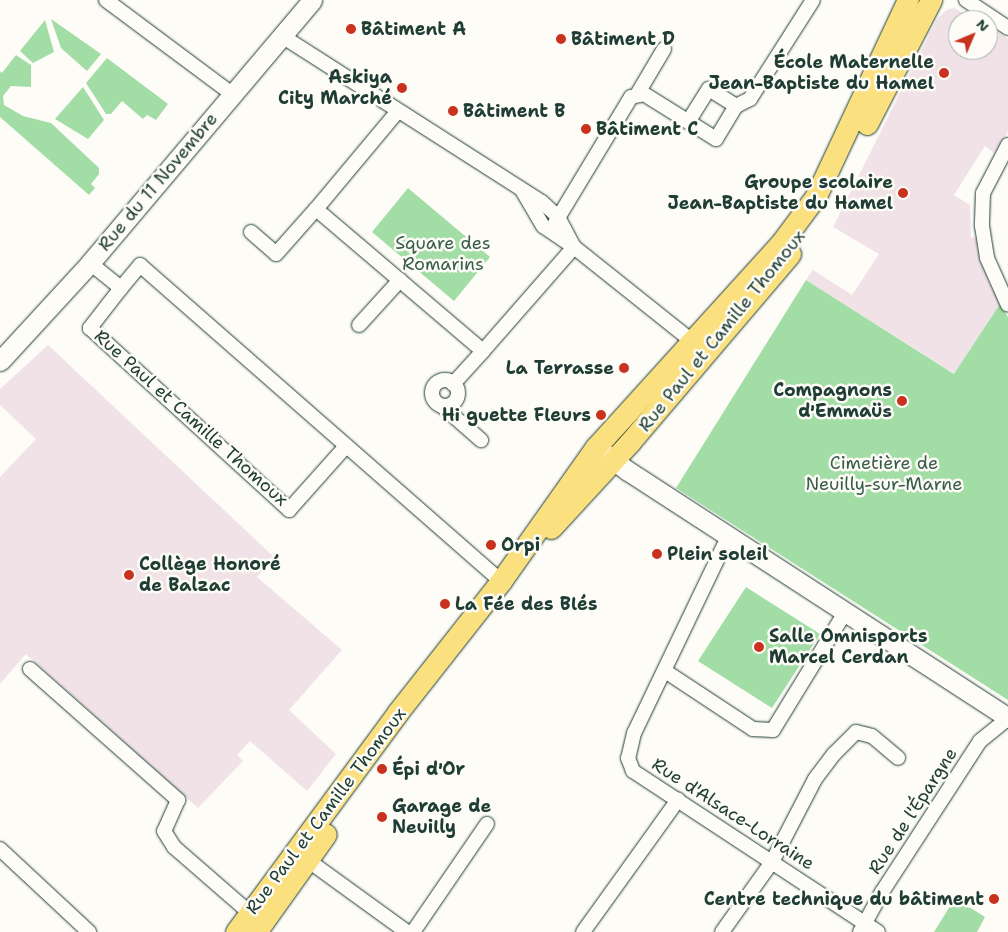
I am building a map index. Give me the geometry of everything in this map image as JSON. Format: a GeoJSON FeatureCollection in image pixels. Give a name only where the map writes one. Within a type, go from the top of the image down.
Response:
{"type":"FeatureCollection","features":[{"type":"Feature","properties":{"kind":"main road","name":"Rue Paul et Camille Thomoux"},"geometry":{"type":"LineString","coordinates":[[236,932],[253,922],[301,856],[398,712],[417,691],[501,581],[596,447],[781,243],[816,196],[908,0]]}},
{"type":"Feature","properties":{"kind":"main road","name":"Rue Paul et Camille Thomoux"},"geometry":{"type":"LineString","coordinates":[[501,581],[615,460],[789,255],[836,183],[931,0]]}},
{"type":"Feature","properties":{"kind":"street"},"geometry":{"type":"LineString","coordinates":[[106,0],[232,94]]}},
{"type":"Feature","properties":{"kind":"street","name":"Rue du 11 Novembre"},"geometry":{"type":"LineString","coordinates":[[0,360],[90,263],[312,0]]}},
{"type":"Feature","properties":{"kind":"street"},"geometry":{"type":"LineString","coordinates":[[638,93],[716,139],[736,106],[750,99],[812,0]]}},
{"type":"Feature","properties":{"kind":"street"},"geometry":{"type":"LineString","coordinates":[[966,0],[1008,28]]}},
{"type":"Feature","properties":{"kind":"street"},"geometry":{"type":"LineString","coordinates":[[282,36],[522,190],[558,217],[574,247]]}},
{"type":"Feature","properties":{"kind":"street"},"geometry":{"type":"LineString","coordinates":[[551,232],[558,217],[631,97],[638,93],[664,48]]}},
{"type":"Feature","properties":{"kind":"street"},"geometry":{"type":"LineString","coordinates":[[688,122],[709,89],[736,106]]}},
{"type":"Feature","properties":{"kind":"street"},"geometry":{"type":"LineString","coordinates":[[251,232],[276,254],[398,112]]}},
{"type":"Feature","properties":{"kind":"street"},"geometry":{"type":"LineString","coordinates":[[1008,145],[983,193],[982,226],[987,258],[1008,306]]}},
{"type":"Feature","properties":{"kind":"street"},"geometry":{"type":"LineString","coordinates":[[522,190],[542,226],[574,247],[693,342]]}},
{"type":"Feature","properties":{"kind":"street"},"geometry":{"type":"LineString","coordinates":[[316,209],[483,351]]}},
{"type":"Feature","properties":{"kind":"street"},"geometry":{"type":"LineString","coordinates":[[453,384],[574,247]]}},
{"type":"Feature","properties":{"kind":"street"},"geometry":{"type":"LineString","coordinates":[[90,263],[122,288]]}},
{"type":"Feature","properties":{"kind":"street","name":"Rue Paul et Camille Thomoux"},"geometry":{"type":"LineString","coordinates":[[346,446],[289,510],[90,328],[140,266],[501,581]]}},
{"type":"Feature","properties":{"kind":"street"},"geometry":{"type":"LineString","coordinates":[[360,325],[400,280]]}},
{"type":"Feature","properties":{"kind":"street"},"geometry":{"type":"LineString","coordinates":[[442,406],[452,406],[458,400],[458,389],[448,380],[439,381],[432,387],[433,399],[481,440]]}},
{"type":"Feature","properties":{"kind":"street"},"geometry":{"type":"LineString","coordinates":[[596,447],[628,471],[1008,718]]}},
{"type":"Feature","properties":{"kind":"street","name":"Rue d'Alsace-Lorraine"},"geometry":{"type":"LineString","coordinates":[[728,536],[665,671],[634,732],[628,758],[633,771],[772,862],[863,928],[878,932]]}},
{"type":"Feature","properties":{"kind":"street"},"geometry":{"type":"LineString","coordinates":[[665,671],[753,729],[773,730],[846,612]]}},
{"type":"Feature","properties":{"kind":"street"},"geometry":{"type":"LineString","coordinates":[[30,669],[178,800],[164,831],[174,847],[253,922]]}},
{"type":"Feature","properties":{"kind":"street","name":"Rue de l'Épargne"},"geometry":{"type":"LineString","coordinates":[[863,928],[882,892],[980,742],[1008,718]]}},
{"type":"Feature","properties":{"kind":"street"},"geometry":{"type":"LineString","coordinates":[[722,932],[772,862],[815,780],[834,754],[856,732],[872,736],[898,758]]}},
{"type":"Feature","properties":{"kind":"street"},"geometry":{"type":"LineString","coordinates":[[583,932],[678,800]]}},
{"type":"Feature","properties":{"kind":"street"},"geometry":{"type":"LineString","coordinates":[[413,932],[487,824]]}},
{"type":"Feature","properties":{"kind":"street"},"geometry":{"type":"LineString","coordinates":[[0,849],[89,932]]}},
{"type":"Feature","properties":{"kind":"street"},"geometry":{"type":"LineString","coordinates":[[301,856],[407,932]]}},
{"type":"Feature","properties":{"kind":"shaded area","name":"Groupe scolaire Jean-Baptiste du Hamel"},"geometry":{"type":"Polygon","coordinates":[[[954,8],[958,10],[948,10],[948,60],[998,60],[998,33],[1008,39],[1008,132],[994,153],[985,146],[954,195],[970,205],[971,237],[977,238],[988,280],[1000,304],[955,374],[806,280],[813,270],[852,295],[879,254],[833,227],[937,19],[946,10],[954,8]]]}},
{"type":"Feature","properties":{"kind":"shaded area","name":"Collège Honoré de Balzac"},"geometry":{"type":"Polygon","coordinates":[[[48,345],[273,556],[257,577],[342,650],[289,710],[336,754],[307,791],[250,741],[237,755],[243,761],[198,808],[26,654],[0,684],[0,477],[36,439],[0,405],[0,389],[48,345]]]}},
{"type":"Feature","properties":{"kind":"green space"},"geometry":{"type":"Polygon","coordinates":[[[51,19],[101,54],[87,71],[61,48],[51,19]]]}},
{"type":"Feature","properties":{"kind":"green space"},"geometry":{"type":"Polygon","coordinates":[[[45,20],[54,52],[33,63],[20,51],[45,20]]]}},
{"type":"Feature","properties":{"kind":"green space"},"geometry":{"type":"Polygon","coordinates":[[[16,55],[31,65],[31,87],[11,86],[3,96],[4,105],[23,116],[51,123],[99,168],[99,174],[91,184],[95,188],[89,195],[0,117],[0,71],[2,73],[16,55]]]}},
{"type":"Feature","properties":{"kind":"green space"},"geometry":{"type":"Polygon","coordinates":[[[107,58],[168,104],[156,120],[147,115],[143,119],[122,101],[111,114],[106,114],[86,83],[107,58]]]}},
{"type":"Feature","properties":{"kind":"green space"},"geometry":{"type":"Polygon","coordinates":[[[83,87],[104,120],[88,139],[55,119],[83,87]]]}},
{"type":"Feature","properties":{"kind":"green space","name":"Square des Romarins"},"geometry":{"type":"Polygon","coordinates":[[[408,188],[490,257],[454,301],[372,232],[408,188]]]}},
{"type":"Feature","properties":{"kind":"green space","name":"Cimetière de Neuilly-sur-Marne"},"geometry":{"type":"Polygon","coordinates":[[[806,280],[954,374],[1000,304],[1008,317],[1008,700],[676,488],[806,280]]]}},
{"type":"Feature","properties":{"kind":"green space","name":"Salle Omnisports Marcel Cerdan"},"geometry":{"type":"Polygon","coordinates":[[[746,587],[820,634],[772,708],[698,661],[746,587]]]}},
{"type":"Feature","properties":{"kind":"green space"},"geometry":{"type":"Polygon","coordinates":[[[955,898],[985,917],[977,932],[934,932],[955,898]]]}},
{"type":"Feature","properties":{"kind":"place","name":"Bâtiment A"},"geometry":{"type":"Point","coordinates":[351,29]}},
{"type":"Feature","properties":{"kind":"place","name":"Bâtiment D"},"geometry":{"type":"Point","coordinates":[561,39]}},
{"type":"Feature","properties":{"kind":"place","name":"École Maternelle Jean-Baptiste du Hamel"},"geometry":{"type":"Point","coordinates":[944,73]}},
{"type":"Feature","properties":{"kind":"place","name":"Askiya City Marché"},"geometry":{"type":"Point","coordinates":[402,88]}},
{"type":"Feature","properties":{"kind":"place","name":"Bâtiment B"},"geometry":{"type":"Point","coordinates":[453,111]}},
{"type":"Feature","properties":{"kind":"place","name":"Bâtiment C"},"geometry":{"type":"Point","coordinates":[586,129]}},
{"type":"Feature","properties":{"kind":"place","name":"Groupe scolaire Jean-Baptiste du Hamel"},"geometry":{"type":"Point","coordinates":[903,193]}},
{"type":"Feature","properties":{"kind":"place","name":"La Terrasse"},"geometry":{"type":"Point","coordinates":[624,368]}},
{"type":"Feature","properties":{"kind":"place","name":"Compagnons d'Emmaüs"},"geometry":{"type":"Point","coordinates":[902,401]}},
{"type":"Feature","properties":{"kind":"place","name":"Hi guette Fleurs"},"geometry":{"type":"Point","coordinates":[601,415]}},
{"type":"Feature","properties":{"kind":"place","name":"Orpi"},"geometry":{"type":"Point","coordinates":[491,545]}},
{"type":"Feature","properties":{"kind":"place","name":"Plein soleil"},"geometry":{"type":"Point","coordinates":[657,554]}},
{"type":"Feature","properties":{"kind":"place","name":"Collège Honoré de Balzac"},"geometry":{"type":"Point","coordinates":[129,575]}},
{"type":"Feature","properties":{"kind":"place","name":"La Fée des Blés"},"geometry":{"type":"Point","coordinates":[445,604]}},
{"type":"Feature","properties":{"kind":"place","name":"Salle Omnisports Marcel Cerdan"},"geometry":{"type":"Point","coordinates":[759,647]}},
{"type":"Feature","properties":{"kind":"place","name":"Épi d'Or"},"geometry":{"type":"Point","coordinates":[382,769]}},
{"type":"Feature","properties":{"kind":"place","name":"Garage de Neuilly"},"geometry":{"type":"Point","coordinates":[382,817]}},
{"type":"Feature","properties":{"kind":"place","name":"Centre technique du bâtiment"},"geometry":{"type":"Point","coordinates":[994,899]}}]}
